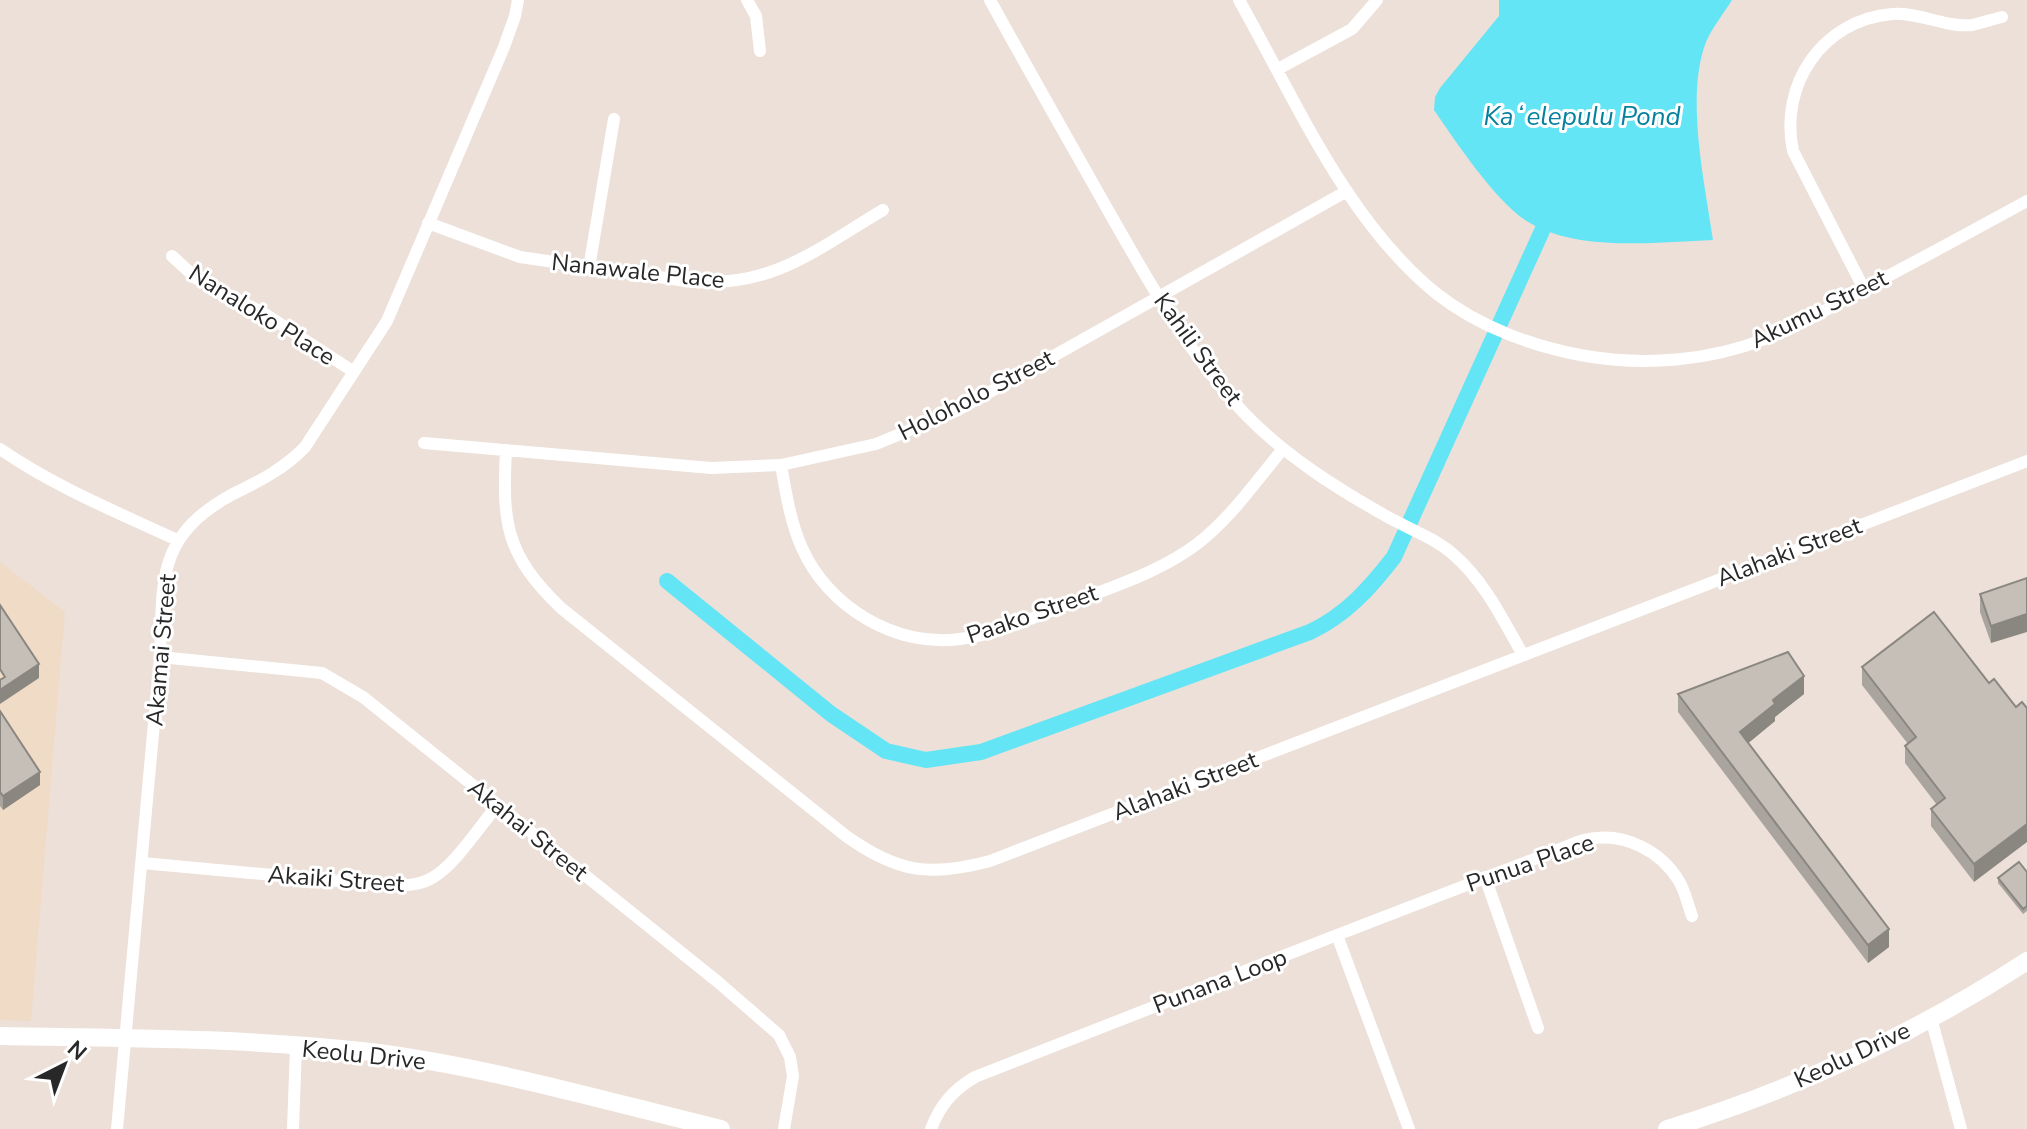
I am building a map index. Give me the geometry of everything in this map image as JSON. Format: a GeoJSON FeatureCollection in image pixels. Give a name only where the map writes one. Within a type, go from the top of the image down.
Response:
{"type":"FeatureCollection","features":[{"type":"Feature","properties":{"kind":"main road","name":"Keolu Drive"},"geometry":{"type":"LineString","coordinates":[[1667,1129],[1753,1099],[1837,1064],[1931,1018],[2027,961]]}},
{"type":"Feature","properties":{"kind":"main road","name":"Keolu Drive"},"geometry":{"type":"LineString","coordinates":[[0,1036],[124,1038],[371,1052],[480,1071],[721,1129]]}},
{"type":"Feature","properties":{"kind":"street","name":"Akamai Street"},"geometry":{"type":"LineString","coordinates":[[117,1129],[167,567],[177,540],[196,518],[211,506],[290,462],[305,447],[387,321],[504,47],[518,0]]}},
{"type":"Feature","properties":{"kind":"street"},"geometry":{"type":"LineString","coordinates":[[747,0],[756,16],[760,51]]}},
{"type":"Feature","properties":{"kind":"street","name":"Kahili Street"},"geometry":{"type":"LineString","coordinates":[[990,0],[1158,297],[1218,385],[1283,449],[1385,516],[1452,553],[1471,571],[1490,597],[1523,655]]}},
{"type":"Feature","properties":{"kind":"street","name":"Akumu Street"},"geometry":{"type":"LineString","coordinates":[[1239,0],[1347,191],[1403,262],[1437,294],[1461,310],[1486,324],[1555,350],[1606,359],[1646,361],[1716,353],[1764,340],[2027,201]]}},
{"type":"Feature","properties":{"kind":"street"},"geometry":{"type":"LineString","coordinates":[[1278,69],[1352,29],[1377,0]]}},
{"type":"Feature","properties":{"kind":"street"},"geometry":{"type":"LineString","coordinates":[[1864,289],[1793,151],[1789,130],[1791,105],[1798,82],[1813,56],[1827,41],[1853,24],[1876,16],[1896,14],[1970,25],[2002,17]]}},
{"type":"Feature","properties":{"kind":"street"},"geometry":{"type":"LineString","coordinates":[[589,268],[614,119]]}},
{"type":"Feature","properties":{"kind":"street","name":"Holoholo Street"},"geometry":{"type":"LineString","coordinates":[[424,443],[711,468],[781,465],[876,444],[956,411],[1347,191]]}},
{"type":"Feature","properties":{"kind":"street","name":"Nanawale Place"},"geometry":{"type":"LineString","coordinates":[[428,223],[520,257],[720,284],[774,273],[883,210]]}},
{"type":"Feature","properties":{"kind":"street","name":"Nanaloko Place"},"geometry":{"type":"LineString","coordinates":[[172,256],[197,279],[274,319],[354,372]]}},
{"type":"Feature","properties":{"kind":"street"},"geometry":{"type":"LineString","coordinates":[[0,449],[67,489],[177,540]]}},
{"type":"Feature","properties":{"kind":"street","name":"Paako Street"},"geometry":{"type":"LineString","coordinates":[[781,465],[792,522],[803,551],[827,587],[849,607],[874,623],[904,635],[931,640],[959,639],[994,631],[1163,567],[1218,525],[1283,449]]}},
{"type":"Feature","properties":{"kind":"street","name":"Alahaki Street"},"geometry":{"type":"LineString","coordinates":[[506,450],[505,516],[522,563],[539,586],[561,608],[846,836],[872,855],[898,865],[924,870],[949,870],[990,861],[2027,461]]}},
{"type":"Feature","properties":{"kind":"street","name":"Akahai Street"},"geometry":{"type":"LineString","coordinates":[[160,657],[322,673],[363,697],[718,982],[779,1035],[790,1057],[793,1076],[784,1129]]}},
{"type":"Feature","properties":{"kind":"street","name":"Akaiki Street"},"geometry":{"type":"LineString","coordinates":[[142,863],[394,886],[416,884],[432,878],[446,867],[497,806]]}},
{"type":"Feature","properties":{"kind":"street","name":"Punua Place"},"geometry":{"type":"LineString","coordinates":[[1337,935],[1589,839],[1618,839],[1648,849],[1666,863],[1680,883],[1692,916]]}},
{"type":"Feature","properties":{"kind":"street"},"geometry":{"type":"LineString","coordinates":[[1485,877],[1538,1028]]}},
{"type":"Feature","properties":{"kind":"street"},"geometry":{"type":"LineString","coordinates":[[1337,935],[1409,1129]]}},
{"type":"Feature","properties":{"kind":"street","name":"Punana Loop"},"geometry":{"type":"LineString","coordinates":[[931,1129],[945,1101],[957,1088],[975,1077],[1337,935]]}},
{"type":"Feature","properties":{"kind":"street"},"geometry":{"type":"LineString","coordinates":[[1931,1018],[1961,1129]]}},
{"type":"Feature","properties":{"kind":"street"},"geometry":{"type":"LineString","coordinates":[[293,1129],[296,1046]]}},
{"type":"Feature","properties":{"kind":"shaded area"},"geometry":{"type":"Polygon","coordinates":[[[0,562],[65,612],[31,1021],[0,1020],[0,562]]]}},
{"type":"Feature","properties":{"kind":"water","name":"Kaʻelepulu Pond"},"geometry":{"type":"Polygon","coordinates":[[[1499,0],[1732,0],[1706,42],[1697,88],[1699,140],[1713,240],[1616,243],[1567,237],[1525,220],[1501,198],[1434,110],[1435,97],[1440,88],[1499,16],[1499,0]]]}},
{"type":"Feature","properties":{"kind":"building"},"geometry":{"type":"Polygon","coordinates":[[[2027,578],[2027,614],[1991,626],[1980,594],[2027,578]]]}},
{"type":"Feature","properties":{"kind":"building"},"geometry":{"type":"Polygon","coordinates":[[[0,605],[39,664],[0,690],[0,680],[5,677],[0,669],[0,605]]]}},
{"type":"Feature","properties":{"kind":"building"},"geometry":{"type":"Polygon","coordinates":[[[1934,612],[1989,683],[1994,679],[2016,707],[2022,702],[2027,708],[2027,824],[1974,864],[1931,809],[1945,798],[1905,746],[1916,737],[1862,667],[1934,612]]]}},
{"type":"Feature","properties":{"kind":"building"},"geometry":{"type":"Polygon","coordinates":[[[1788,652],[1804,676],[1740,732],[1889,929],[1868,945],[1678,694],[1788,652]]]}},
{"type":"Feature","properties":{"kind":"building"},"geometry":{"type":"Polygon","coordinates":[[[0,711],[40,772],[3,796],[0,792],[0,711]]]}},
{"type":"Feature","properties":{"kind":"building"},"geometry":{"type":"Polygon","coordinates":[[[2019,862],[2027,872],[2027,906],[2023,909],[1998,878],[2019,862]]]}},
{"type":"Feature","properties":{"kind":"waterway"},"geometry":{"type":"LineString","coordinates":[[667,581],[831,714],[886,751],[926,760],[981,752],[1310,632],[1356,600],[1394,557],[1551,211]]}}]}
